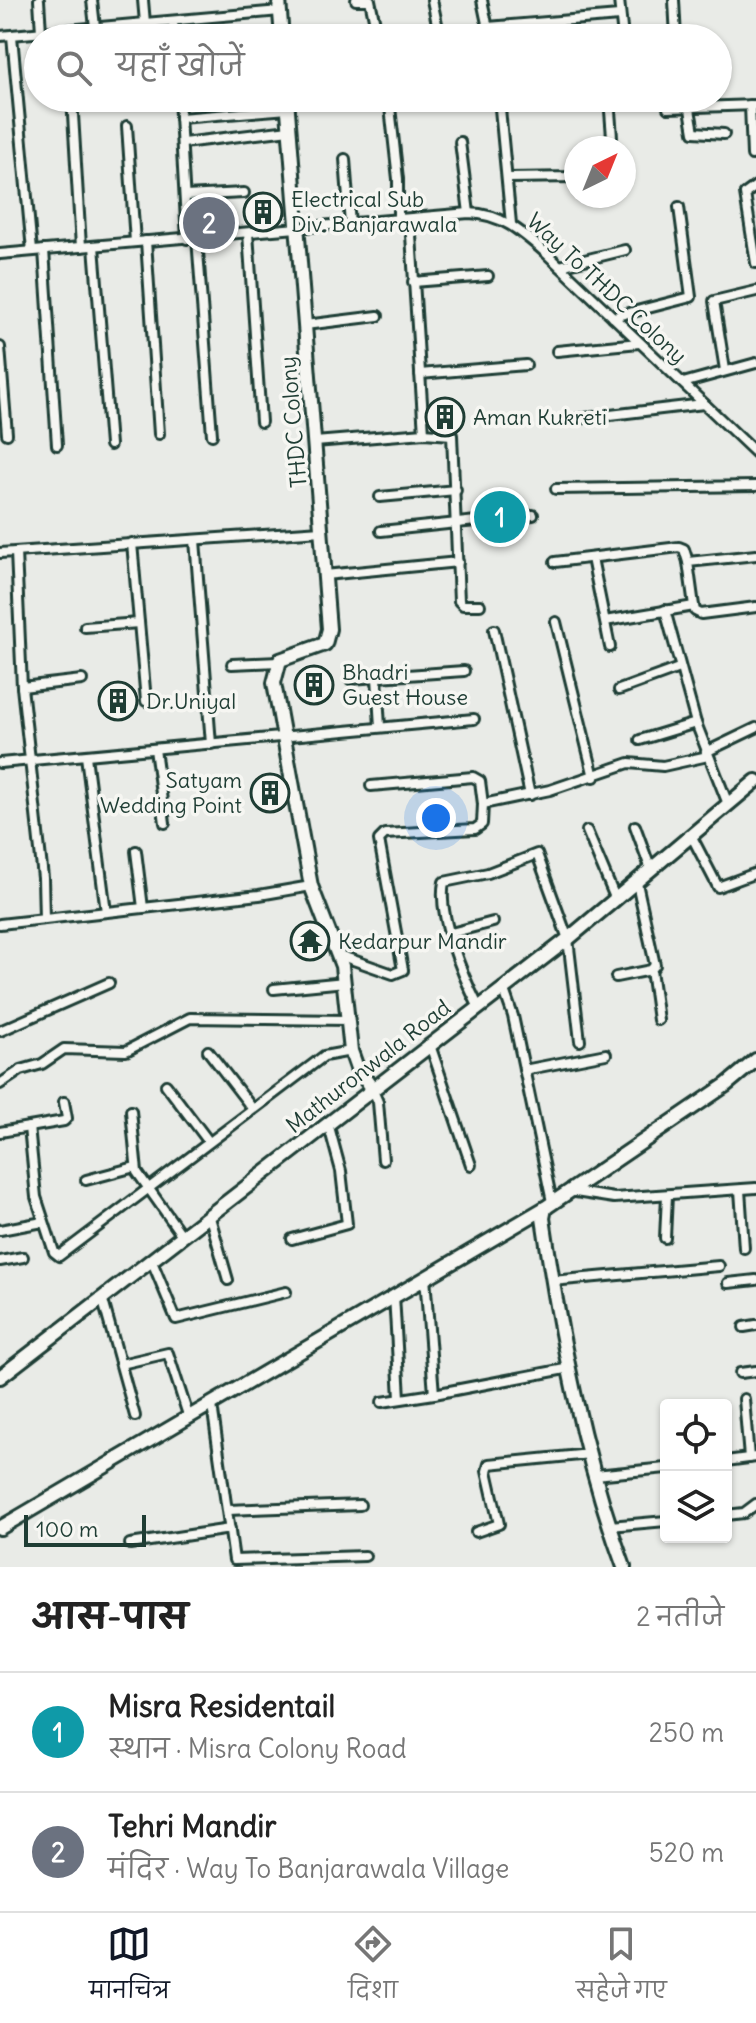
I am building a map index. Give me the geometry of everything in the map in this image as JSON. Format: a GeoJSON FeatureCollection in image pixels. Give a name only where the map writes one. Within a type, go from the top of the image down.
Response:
{"type":"FeatureCollection","features":[{"type":"Feature","properties":{"kind":"street"},"geometry":{"type":"LineString","coordinates":[[39,0],[40,24]]}},
{"type":"Feature","properties":{"kind":"street"},"geometry":{"type":"LineString","coordinates":[[92,0],[95,24]]}},
{"type":"Feature","properties":{"kind":"street"},"geometry":{"type":"LineString","coordinates":[[143,0],[145,23]]}},
{"type":"Feature","properties":{"kind":"street"},"geometry":{"type":"LineString","coordinates":[[356,0],[368,0],[374,24]]}},
{"type":"Feature","properties":{"kind":"street"},"geometry":{"type":"LineString","coordinates":[[432,0],[437,24]]}},
{"type":"Feature","properties":{"kind":"street"},"geometry":{"type":"LineString","coordinates":[[482,0],[487,24]]}},
{"type":"Feature","properties":{"kind":"street"},"geometry":{"type":"LineString","coordinates":[[619,0],[620,24]]}},
{"type":"Feature","properties":{"kind":"street"},"geometry":{"type":"LineString","coordinates":[[674,0],[675,24]]}},
{"type":"Feature","properties":{"kind":"street"},"geometry":{"type":"LineString","coordinates":[[132,24],[279,6]]}},
{"type":"Feature","properties":{"kind":"street"},"geometry":{"type":"LineString","coordinates":[[524,24],[619,16]]}},
{"type":"Feature","properties":{"kind":"street"},"geometry":{"type":"LineString","coordinates":[[0,36],[24,34]]}},
{"type":"Feature","properties":{"kind":"street"},"geometry":{"type":"LineString","coordinates":[[12,36],[32,251]]}},
{"type":"Feature","properties":{"kind":"street"},"geometry":{"type":"LineString","coordinates":[[732,106],[753,105],[752,155]]}},
{"type":"Feature","properties":{"kind":"street"},"geometry":{"type":"LineString","coordinates":[[73,112],[81,247]]}},
{"type":"Feature","properties":{"kind":"street"},"geometry":{"type":"LineString","coordinates":[[180,112],[185,196],[212,435]]}},
{"type":"Feature","properties":{"kind":"street"},"geometry":{"type":"LineString","coordinates":[[180,118],[226,112]]}},
{"type":"Feature","properties":{"kind":"street","name":"THDC Colony"},"geometry":{"type":"LineString","coordinates":[[279,662],[325,644],[329,629],[288,112]]}},
{"type":"Feature","properties":{"kind":"street"},"geometry":{"type":"LineString","coordinates":[[391,112],[413,282],[424,433]]}},
{"type":"Feature","properties":{"kind":"street"},"geometry":{"type":"LineString","coordinates":[[501,112],[511,224]]}},
{"type":"Feature","properties":{"kind":"street"},"geometry":{"type":"LineString","coordinates":[[610,112],[612,136]]}},
{"type":"Feature","properties":{"kind":"street"},"geometry":{"type":"LineString","coordinates":[[691,112],[694,132],[724,134]]}},
{"type":"Feature","properties":{"kind":"street"},"geometry":{"type":"LineString","coordinates":[[127,126],[135,242]]}},
{"type":"Feature","properties":{"kind":"street"},"geometry":{"type":"LineString","coordinates":[[183,143],[289,130]]}},
{"type":"Feature","properties":{"kind":"street"},"geometry":{"type":"LineString","coordinates":[[460,142],[469,213]]}},
{"type":"Feature","properties":{"kind":"street"},"geometry":{"type":"LineString","coordinates":[[345,159],[350,225]]}},
{"type":"Feature","properties":{"kind":"street"},"geometry":{"type":"LineString","coordinates":[[508,178],[564,177]]}},
{"type":"Feature","properties":{"kind":"street"},"geometry":{"type":"LineString","coordinates":[[756,186],[745,194],[756,263]]}},
{"type":"Feature","properties":{"kind":"street"},"geometry":{"type":"LineString","coordinates":[[185,196],[244,193]]}},
{"type":"Feature","properties":{"kind":"street"},"geometry":{"type":"LineString","coordinates":[[613,317],[691,297],[679,207]]}},
{"type":"Feature","properties":{"kind":"street","name":"Way To THDC Colony"},"geometry":{"type":"LineString","coordinates":[[405,221],[469,213],[488,214],[511,224],[560,266],[756,453]]}},
{"type":"Feature","properties":{"kind":"street"},"geometry":{"type":"LineString","coordinates":[[0,254],[405,221]]}},
{"type":"Feature","properties":{"kind":"street"},"geometry":{"type":"LineString","coordinates":[[248,233],[261,422]]}},
{"type":"Feature","properties":{"kind":"street"},"geometry":{"type":"LineString","coordinates":[[146,241],[159,434]]}},
{"type":"Feature","properties":{"kind":"street"},"geometry":{"type":"LineString","coordinates":[[94,246],[110,445]]}},
{"type":"Feature","properties":{"kind":"street"},"geometry":{"type":"LineString","coordinates":[[44,250],[57,445]]}},
{"type":"Feature","properties":{"kind":"street"},"geometry":{"type":"LineString","coordinates":[[560,266],[625,250]]}},
{"type":"Feature","properties":{"kind":"street"},"geometry":{"type":"LineString","coordinates":[[413,282],[488,276]]}},
{"type":"Feature","properties":{"kind":"street"},"geometry":{"type":"LineString","coordinates":[[725,370],[714,301],[756,291]]}},
{"type":"Feature","properties":{"kind":"street"},"geometry":{"type":"LineString","coordinates":[[305,325],[378,316]]}},
{"type":"Feature","properties":{"kind":"street"},"geometry":{"type":"LineString","coordinates":[[557,351],[639,343]]}},
{"type":"Feature","properties":{"kind":"street"},"geometry":{"type":"LineString","coordinates":[[0,347],[7,434]]}},
{"type":"Feature","properties":{"kind":"street"},"geometry":{"type":"LineString","coordinates":[[683,383],[756,363]]}},
{"type":"Feature","properties":{"kind":"street"},"geometry":{"type":"LineString","coordinates":[[420,374],[526,365]]}},
{"type":"Feature","properties":{"kind":"street"},"geometry":{"type":"LineString","coordinates":[[559,421],[704,404]]}},
{"type":"Feature","properties":{"kind":"street"},"geometry":{"type":"LineString","coordinates":[[315,442],[424,433],[452,435],[460,603],[480,605]]}},
{"type":"Feature","properties":{"kind":"street"},"geometry":{"type":"LineString","coordinates":[[556,489],[756,486]]}},
{"type":"Feature","properties":{"kind":"street"},"geometry":{"type":"LineString","coordinates":[[380,497],[456,490]]}},
{"type":"Feature","properties":{"kind":"street"},"geometry":{"type":"LineString","coordinates":[[381,531],[533,515]]}},
{"type":"Feature","properties":{"kind":"street"},"geometry":{"type":"LineString","coordinates":[[0,553],[321,531]]}},
{"type":"Feature","properties":{"kind":"street"},"geometry":{"type":"LineString","coordinates":[[195,540],[211,744]]}},
{"type":"Feature","properties":{"kind":"street"},"geometry":{"type":"LineString","coordinates":[[132,543],[146,701]]}},
{"type":"Feature","properties":{"kind":"street"},"geometry":{"type":"LineString","coordinates":[[555,562],[679,547],[684,549],[688,562],[695,611],[701,614],[756,607]]}},
{"type":"Feature","properties":{"kind":"street"},"geometry":{"type":"LineString","coordinates":[[16,552],[22,687],[32,761],[44,919]]}},
{"type":"Feature","properties":{"kind":"street"},"geometry":{"type":"LineString","coordinates":[[688,562],[756,555]]}},
{"type":"Feature","properties":{"kind":"street"},"geometry":{"type":"LineString","coordinates":[[592,558],[610,647]]}},
{"type":"Feature","properties":{"kind":"street"},"geometry":{"type":"LineString","coordinates":[[325,575],[458,562]]}},
{"type":"Feature","properties":{"kind":"street"},"geometry":{"type":"LineString","coordinates":[[605,621],[694,606]]}},
{"type":"Feature","properties":{"kind":"street"},"geometry":{"type":"LineString","coordinates":[[665,610],[696,723],[728,804]]}},
{"type":"Feature","properties":{"kind":"street"},"geometry":{"type":"LineString","coordinates":[[556,622],[594,777]]}},
{"type":"Feature","properties":{"kind":"street"},"geometry":{"type":"LineString","coordinates":[[85,627],[139,623]]}},
{"type":"Feature","properties":{"kind":"street"},"geometry":{"type":"LineString","coordinates":[[494,630],[530,795]]}},
{"type":"Feature","properties":{"kind":"street"},"geometry":{"type":"LineString","coordinates":[[232,664],[279,662],[274,683],[311,886],[339,955],[345,982],[351,1051],[357,1068],[378,1102],[383,1160]]}},
{"type":"Feature","properties":{"kind":"street"},"geometry":{"type":"LineString","coordinates":[[619,690],[679,668]]}},
{"type":"Feature","properties":{"kind":"street"},"geometry":{"type":"LineString","coordinates":[[350,679],[464,671]]}},
{"type":"Feature","properties":{"kind":"street"},"geometry":{"type":"LineString","coordinates":[[377,677],[380,727]]}},
{"type":"Feature","properties":{"kind":"street"},"geometry":{"type":"LineString","coordinates":[[22,687],[82,680]]}},
{"type":"Feature","properties":{"kind":"street"},"geometry":{"type":"LineString","coordinates":[[0,763],[474,719]]}},
{"type":"Feature","properties":{"kind":"street"},"geometry":{"type":"LineString","coordinates":[[640,740],[696,723]]}},
{"type":"Feature","properties":{"kind":"street"},"geometry":{"type":"LineString","coordinates":[[483,804],[530,795],[594,777],[629,763],[663,766],[707,754],[756,728]]}},
{"type":"Feature","properties":{"kind":"street"},"geometry":{"type":"LineString","coordinates":[[155,749],[165,823]]}},
{"type":"Feature","properties":{"kind":"street"},"geometry":{"type":"LineString","coordinates":[[86,756],[106,912]]}},
{"type":"Feature","properties":{"kind":"street"},"geometry":{"type":"LineString","coordinates":[[339,955],[385,972],[401,972],[379,840],[392,832],[478,828],[482,824],[480,781],[473,777],[371,786]]}},
{"type":"Feature","properties":{"kind":"street","name":"Mathuronwala Road"},"geometry":{"type":"LineString","coordinates":[[0,1377],[181,1234],[568,939],[756,781]]}},
{"type":"Feature","properties":{"kind":"street"},"geometry":{"type":"LineString","coordinates":[[635,826],[652,871]]}},
{"type":"Feature","properties":{"kind":"street"},"geometry":{"type":"LineString","coordinates":[[587,831],[616,900]]}},
{"type":"Feature","properties":{"kind":"street"},"geometry":{"type":"LineString","coordinates":[[692,837],[718,887],[756,873]]}},
{"type":"Feature","properties":{"kind":"street"},"geometry":{"type":"LineString","coordinates":[[136,851],[143,908]]}},
{"type":"Feature","properties":{"kind":"street"},"geometry":{"type":"LineString","coordinates":[[478,1006],[465,979],[451,933],[444,882],[488,873],[535,853],[568,939],[580,1041]]}},
{"type":"Feature","properties":{"kind":"street"},"geometry":{"type":"LineString","coordinates":[[637,883],[656,962],[651,970],[658,1020]]}},
{"type":"Feature","properties":{"kind":"street"},"geometry":{"type":"LineString","coordinates":[[0,924],[311,886]]}},
{"type":"Feature","properties":{"kind":"street"},"geometry":{"type":"LineString","coordinates":[[451,933],[493,922]]}},
{"type":"Feature","properties":{"kind":"street"},"geometry":{"type":"LineString","coordinates":[[616,977],[651,970]]}},
{"type":"Feature","properties":{"kind":"street"},"geometry":{"type":"LineString","coordinates":[[274,989],[345,982]]}},
{"type":"Feature","properties":{"kind":"street"},"geometry":{"type":"LineString","coordinates":[[0,1031],[109,983]]}},
{"type":"Feature","properties":{"kind":"street"},"geometry":{"type":"LineString","coordinates":[[503,987],[524,1070],[548,1205],[543,1218],[570,1368],[595,1475],[624,1567]]}},
{"type":"Feature","properties":{"kind":"street"},"geometry":{"type":"LineString","coordinates":[[0,1084],[21,1070],[42,1064],[62,1050],[126,1051],[190,1018],[348,1020]]}},
{"type":"Feature","properties":{"kind":"street"},"geometry":{"type":"LineString","coordinates":[[430,1045],[471,1165]]}},
{"type":"Feature","properties":{"kind":"street"},"geometry":{"type":"LineString","coordinates":[[208,1051],[252,1108]]}},
{"type":"Feature","properties":{"kind":"street"},"geometry":{"type":"LineString","coordinates":[[29,1127],[36,1197],[54,1252],[59,1256],[324,1056],[351,1051]]}},
{"type":"Feature","properties":{"kind":"street"},"geometry":{"type":"LineString","coordinates":[[524,1070],[606,1054]]}},
{"type":"Feature","properties":{"kind":"street"},"geometry":{"type":"LineString","coordinates":[[0,1528],[548,1205],[726,1085],[756,1060]]}},
{"type":"Feature","properties":{"kind":"street"},"geometry":{"type":"LineString","coordinates":[[166,1085],[209,1142]]}},
{"type":"Feature","properties":{"kind":"street"},"geometry":{"type":"LineString","coordinates":[[0,1132],[66,1121],[64,1102]]}},
{"type":"Feature","properties":{"kind":"street"},"geometry":{"type":"LineString","coordinates":[[131,1111],[135,1167],[148,1191],[181,1234]]}},
{"type":"Feature","properties":{"kind":"street"},"geometry":{"type":"LineString","coordinates":[[292,1239],[347,1224],[341,1171],[328,1123]]}},
{"type":"Feature","properties":{"kind":"street"},"geometry":{"type":"LineString","coordinates":[[86,1180],[135,1167]]}},
{"type":"Feature","properties":{"kind":"street"},"geometry":{"type":"LineString","coordinates":[[568,1191],[614,1198],[756,1188]]}},
{"type":"Feature","properties":{"kind":"street"},"geometry":{"type":"LineString","coordinates":[[740,1190],[744,1248]]}},
{"type":"Feature","properties":{"kind":"street"},"geometry":{"type":"LineString","coordinates":[[665,1238],[667,1195]]}},
{"type":"Feature","properties":{"kind":"street"},"geometry":{"type":"LineString","coordinates":[[209,1213],[228,1280]]}},
{"type":"Feature","properties":{"kind":"street"},"geometry":{"type":"LineString","coordinates":[[0,1230],[43,1222]]}},
{"type":"Feature","properties":{"kind":"street"},"geometry":{"type":"LineString","coordinates":[[0,1261],[23,1257]]}},
{"type":"Feature","properties":{"kind":"street"},"geometry":{"type":"LineString","coordinates":[[151,1259],[172,1315],[178,1319],[286,1292]]}},
{"type":"Feature","properties":{"kind":"street"},"geometry":{"type":"LineString","coordinates":[[552,1281],[719,1266]]}},
{"type":"Feature","properties":{"kind":"street"},"geometry":{"type":"LineString","coordinates":[[425,1277],[434,1394]]}},
{"type":"Feature","properties":{"kind":"street"},"geometry":{"type":"LineString","coordinates":[[728,1283],[756,1280]]}},
{"type":"Feature","properties":{"kind":"street"},"geometry":{"type":"LineString","coordinates":[[394,1295],[400,1398]]}},
{"type":"Feature","properties":{"kind":"street"},"geometry":{"type":"LineString","coordinates":[[102,1297],[135,1416]]}},
{"type":"Feature","properties":{"kind":"street"},"geometry":{"type":"LineString","coordinates":[[744,1327],[756,1325]]}},
{"type":"Feature","properties":{"kind":"street"},"geometry":{"type":"LineString","coordinates":[[121,1364],[166,1351],[189,1418]]}},
{"type":"Feature","properties":{"kind":"street"},"geometry":{"type":"LineString","coordinates":[[382,1402],[570,1368]]}},
{"type":"Feature","properties":{"kind":"street"},"geometry":{"type":"LineString","coordinates":[[740,1373],[756,1371]]}},
{"type":"Feature","properties":{"kind":"street"},"geometry":{"type":"LineString","coordinates":[[732,1460],[753,1457],[744,1399]]}},
{"type":"Feature","properties":{"kind":"street"},"geometry":{"type":"LineString","coordinates":[[212,1405],[235,1564],[365,1556]]}},
{"type":"Feature","properties":{"kind":"street"},"geometry":{"type":"LineString","coordinates":[[476,1532],[499,1524],[487,1471],[489,1464],[591,1454]]}},
{"type":"Feature","properties":{"kind":"street"},"geometry":{"type":"LineString","coordinates":[[595,1475],[660,1469]]}},
{"type":"Feature","properties":{"kind":"street"},"geometry":{"type":"LineString","coordinates":[[732,1514],[744,1513],[756,1504]]}},
{"type":"Feature","properties":{"kind":"street"},"geometry":{"type":"LineString","coordinates":[[228,1510],[360,1505]]}},
{"type":"Feature","properties":{"kind":"street"},"geometry":{"type":"LineString","coordinates":[[610,1526],[660,1522]]}},
{"type":"Feature","properties":{"kind":"street"},"geometry":{"type":"LineString","coordinates":[[130,1544],[230,1529]]}},
{"type":"Feature","properties":{"kind":"place","name":"Electrical Sub Div. Banjarawala"},"geometry":{"type":"Point","coordinates":[263,212]}},
{"type":"Feature","properties":{"kind":"place","name":"Tehri Mandir"},"geometry":{"type":"Point","coordinates":[209,223]}},
{"type":"Feature","properties":{"kind":"place","name":"Aman Kukreti"},"geometry":{"type":"Point","coordinates":[445,417]}},
{"type":"Feature","properties":{"kind":"place","name":"Misra Residentail"},"geometry":{"type":"Point","coordinates":[500,517]}},
{"type":"Feature","properties":{"kind":"place","name":"Bhadri Guest House"},"geometry":{"type":"Point","coordinates":[314,685]}},
{"type":"Feature","properties":{"kind":"place","name":"Dr.Uniyal"},"geometry":{"type":"Point","coordinates":[118,701]}},
{"type":"Feature","properties":{"kind":"place","name":"Satyam Wedding Point"},"geometry":{"type":"Point","coordinates":[270,793]}},
{"type":"Feature","properties":{"kind":"place","name":"Kedarpur Mandir"},"geometry":{"type":"Point","coordinates":[310,941]}}]}
